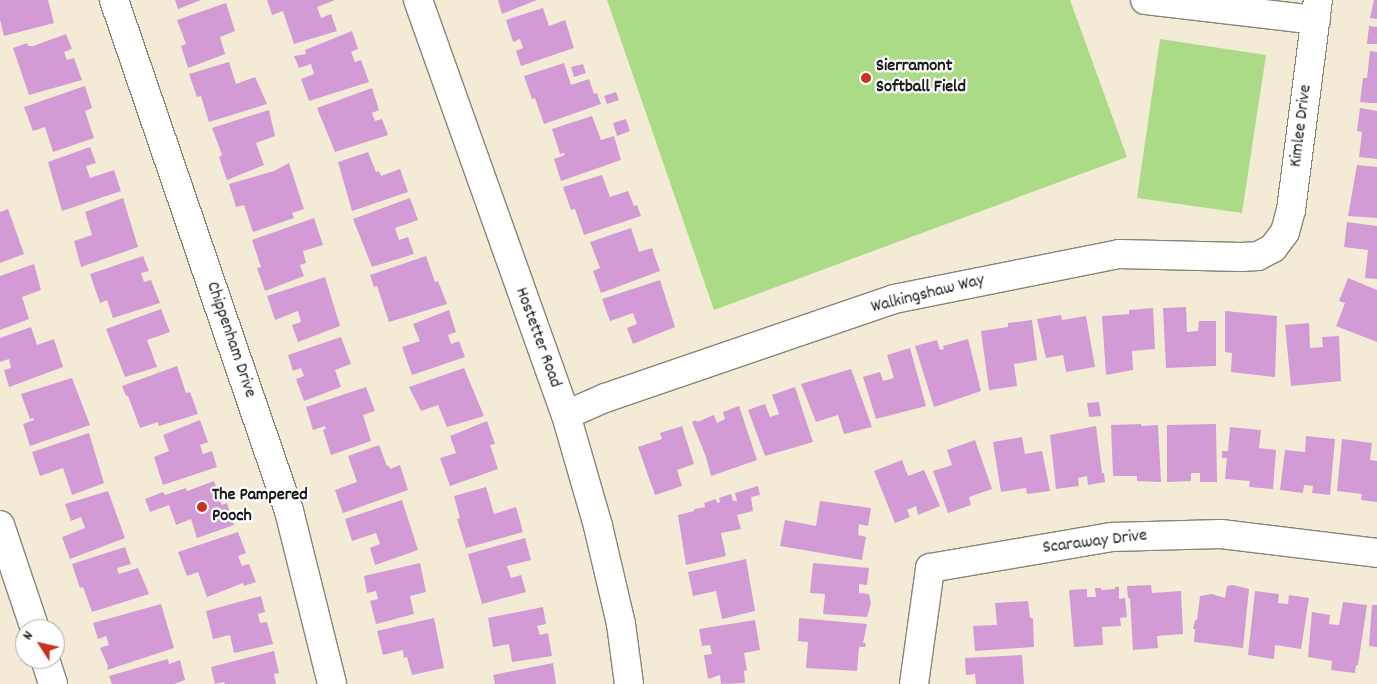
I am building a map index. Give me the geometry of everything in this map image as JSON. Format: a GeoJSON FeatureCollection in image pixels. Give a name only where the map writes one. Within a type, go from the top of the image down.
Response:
{"type":"FeatureCollection","features":[{"type":"Feature","properties":{"kind":"street","name":"Chippenham Drive"},"geometry":{"type":"LineString","coordinates":[[114,0],[289,511],[332,684]]}},
{"type":"Feature","properties":{"kind":"street","name":"Hostetter Road"},"geometry":{"type":"LineString","coordinates":[[418,0],[566,415],[605,553],[621,624],[629,684]]}},
{"type":"Feature","properties":{"kind":"street"},"geometry":{"type":"LineString","coordinates":[[1145,0],[1192,6],[1317,10]]}},
{"type":"Feature","properties":{"kind":"street","name":"Kimlee Drive"},"geometry":{"type":"LineString","coordinates":[[1274,248],[1285,232],[1291,210],[1317,10]]}},
{"type":"Feature","properties":{"kind":"street","name":"Walkingshaw Way"},"geometry":{"type":"LineString","coordinates":[[566,415],[605,398],[894,299],[1119,254],[1241,257],[1258,256],[1274,248]]}},
{"type":"Feature","properties":{"kind":"street"},"geometry":{"type":"LineString","coordinates":[[0,526],[32,619]]}},
{"type":"Feature","properties":{"kind":"street","name":"Scaraway Drive"},"geometry":{"type":"LineString","coordinates":[[914,684],[930,568],[1112,537],[1221,534],[1377,553]]}},
{"type":"Feature","properties":{"kind":"street"},"geometry":{"type":"LineString","coordinates":[[48,669],[53,684]]}},
{"type":"Feature","properties":{"kind":"green space","name":"Sierramont Softball Field"},"geometry":{"type":"Polygon","coordinates":[[[607,0],[1070,0],[1127,157],[714,310],[607,0]]]}},
{"type":"Feature","properties":{"kind":"green space"},"geometry":{"type":"Polygon","coordinates":[[[1160,39],[1266,55],[1242,213],[1137,198],[1160,39]]]}},
{"type":"Feature","properties":{"kind":"building"},"geometry":{"type":"Polygon","coordinates":[[[0,0],[48,0],[54,23],[4,36],[0,20],[0,0]]]}},
{"type":"Feature","properties":{"kind":"building"},"geometry":{"type":"Polygon","coordinates":[[[175,0],[201,0],[178,9],[175,0]]]}},
{"type":"Feature","properties":{"kind":"building"},"geometry":{"type":"Polygon","coordinates":[[[267,0],[335,0],[317,7],[321,18],[331,14],[337,31],[294,44],[283,11],[272,15],[267,0]]]}},
{"type":"Feature","properties":{"kind":"building"},"geometry":{"type":"Polygon","coordinates":[[[498,0],[537,0],[502,14],[498,0]]]}},
{"type":"Feature","properties":{"kind":"building"},"geometry":{"type":"Polygon","coordinates":[[[1374,0],[1377,0],[1377,19],[1370,18],[1374,0]]]}},
{"type":"Feature","properties":{"kind":"building"},"geometry":{"type":"Polygon","coordinates":[[[226,3],[235,31],[220,37],[225,54],[188,68],[181,46],[186,44],[177,20],[226,3]]]}},
{"type":"Feature","properties":{"kind":"building"},"geometry":{"type":"Polygon","coordinates":[[[543,8],[549,26],[565,20],[574,48],[521,66],[516,51],[523,48],[520,39],[513,42],[506,20],[543,8]]]}},
{"type":"Feature","properties":{"kind":"building"},"geometry":{"type":"Polygon","coordinates":[[[1369,26],[1377,27],[1377,44],[1367,44],[1369,26]]]}},
{"type":"Feature","properties":{"kind":"building"},"geometry":{"type":"Polygon","coordinates":[[[352,31],[358,49],[351,52],[355,62],[361,60],[369,82],[309,101],[301,79],[314,74],[311,64],[299,68],[294,56],[306,54],[305,50],[352,31]]]}},
{"type":"Feature","properties":{"kind":"building"},"geometry":{"type":"Polygon","coordinates":[[[66,34],[72,49],[64,52],[67,60],[74,58],[82,80],[29,95],[13,48],[27,43],[28,46],[33,46],[66,34]]]}},
{"type":"Feature","properties":{"kind":"building"},"geometry":{"type":"Polygon","coordinates":[[[1370,51],[1377,52],[1377,103],[1360,102],[1363,78],[1367,78],[1370,51]]]}},
{"type":"Feature","properties":{"kind":"building"},"geometry":{"type":"Polygon","coordinates":[[[229,62],[236,84],[255,77],[267,104],[209,122],[201,96],[197,97],[189,74],[229,62]]]}},
{"type":"Feature","properties":{"kind":"building"},"geometry":{"type":"Polygon","coordinates":[[[564,63],[571,85],[589,79],[594,94],[597,93],[601,104],[544,124],[535,98],[532,99],[524,76],[564,63]]]}},
{"type":"Feature","properties":{"kind":"building"},"geometry":{"type":"Polygon","coordinates":[[[583,64],[586,73],[574,77],[571,67],[583,64]]]}},
{"type":"Feature","properties":{"kind":"building"},"geometry":{"type":"Polygon","coordinates":[[[85,86],[92,108],[85,111],[94,138],[53,152],[45,127],[33,131],[24,107],[85,86]]]}},
{"type":"Feature","properties":{"kind":"building"},"geometry":{"type":"Polygon","coordinates":[[[372,88],[379,110],[372,113],[375,121],[382,119],[388,135],[335,152],[317,108],[372,88]]]}},
{"type":"Feature","properties":{"kind":"building"},"geometry":{"type":"Polygon","coordinates":[[[616,92],[619,100],[607,104],[604,96],[616,92]]]}},
{"type":"Feature","properties":{"kind":"building"},"geometry":{"type":"Polygon","coordinates":[[[1360,108],[1377,111],[1377,159],[1359,157],[1362,132],[1357,131],[1360,108]]]}},
{"type":"Feature","properties":{"kind":"building"},"geometry":{"type":"Polygon","coordinates":[[[269,110],[275,136],[256,143],[264,165],[227,180],[219,157],[222,155],[212,128],[269,110]]]}},
{"type":"Feature","properties":{"kind":"building"},"geometry":{"type":"Polygon","coordinates":[[[592,116],[601,140],[614,136],[621,160],[561,181],[554,159],[565,155],[564,153],[560,154],[552,129],[592,116]]]}},
{"type":"Feature","properties":{"kind":"building"},"geometry":{"type":"Polygon","coordinates":[[[626,119],[630,131],[617,136],[613,123],[626,119]]]}},
{"type":"Feature","properties":{"kind":"building"},"geometry":{"type":"Polygon","coordinates":[[[90,147],[96,163],[86,166],[90,178],[114,170],[121,191],[62,211],[48,162],[90,147]]]}},
{"type":"Feature","properties":{"kind":"building"},"geometry":{"type":"Polygon","coordinates":[[[368,152],[376,172],[379,171],[381,176],[400,169],[408,192],[352,211],[338,162],[368,152]]]}},
{"type":"Feature","properties":{"kind":"building"},"geometry":{"type":"Polygon","coordinates":[[[289,163],[304,209],[292,213],[294,218],[253,232],[244,205],[236,207],[229,184],[274,171],[289,163]]]}},
{"type":"Feature","properties":{"kind":"building"},"geometry":{"type":"Polygon","coordinates":[[[1357,165],[1377,167],[1377,218],[1348,216],[1357,165]]]}},
{"type":"Feature","properties":{"kind":"building"},"geometry":{"type":"Polygon","coordinates":[[[602,175],[610,197],[628,191],[634,206],[637,205],[641,216],[584,235],[575,209],[571,210],[563,187],[602,175]]]}},
{"type":"Feature","properties":{"kind":"building"},"geometry":{"type":"Polygon","coordinates":[[[123,198],[138,247],[81,267],[74,241],[92,235],[85,212],[123,198]]]}},
{"type":"Feature","properties":{"kind":"building"},"geometry":{"type":"Polygon","coordinates":[[[410,198],[418,220],[395,228],[399,240],[408,237],[414,254],[372,267],[353,219],[410,198]]]}},
{"type":"Feature","properties":{"kind":"building"},"geometry":{"type":"Polygon","coordinates":[[[8,209],[24,254],[0,263],[0,212],[8,209]]]}},
{"type":"Feature","properties":{"kind":"building"},"geometry":{"type":"Polygon","coordinates":[[[314,218],[323,245],[303,251],[306,263],[300,265],[304,276],[265,291],[257,268],[261,267],[252,240],[314,218]]]}},
{"type":"Feature","properties":{"kind":"building"},"geometry":{"type":"Polygon","coordinates":[[[1347,222],[1377,226],[1377,279],[1365,278],[1368,250],[1344,247],[1347,222]]]}},
{"type":"Feature","properties":{"kind":"building"},"geometry":{"type":"Polygon","coordinates":[[[631,228],[639,252],[652,248],[660,271],[601,293],[593,271],[600,268],[590,242],[631,228]]]}},
{"type":"Feature","properties":{"kind":"building"},"geometry":{"type":"Polygon","coordinates":[[[143,256],[149,271],[141,273],[144,282],[151,280],[160,303],[113,318],[107,300],[100,303],[90,274],[143,256]]]}},
{"type":"Feature","properties":{"kind":"building"},"geometry":{"type":"Polygon","coordinates":[[[426,256],[435,282],[438,281],[447,304],[389,322],[377,286],[374,287],[370,275],[426,256]]]}},
{"type":"Feature","properties":{"kind":"building"},"geometry":{"type":"Polygon","coordinates":[[[34,264],[41,290],[22,297],[29,319],[0,330],[0,276],[34,264]]]}},
{"type":"Feature","properties":{"kind":"building"},"geometry":{"type":"Polygon","coordinates":[[[325,277],[340,326],[298,342],[292,325],[301,322],[298,311],[275,320],[267,296],[325,277]]]}},
{"type":"Feature","properties":{"kind":"building"},"geometry":{"type":"Polygon","coordinates":[[[1348,278],[1377,290],[1377,342],[1336,326],[1345,303],[1339,301],[1348,278]]]}},
{"type":"Feature","properties":{"kind":"building"},"geometry":{"type":"Polygon","coordinates":[[[660,280],[675,327],[633,344],[627,328],[637,324],[633,313],[610,321],[602,299],[660,280]]]}},
{"type":"Feature","properties":{"kind":"building"},"geometry":{"type":"Polygon","coordinates":[[[1186,307],[1187,332],[1198,331],[1199,321],[1216,321],[1216,366],[1166,368],[1163,308],[1186,307]]]}},
{"type":"Feature","properties":{"kind":"building"},"geometry":{"type":"Polygon","coordinates":[[[1153,308],[1155,349],[1132,351],[1133,370],[1106,375],[1102,316],[1129,314],[1129,310],[1153,308]]]}},
{"type":"Feature","properties":{"kind":"building"},"geometry":{"type":"Polygon","coordinates":[[[161,309],[170,332],[147,340],[157,367],[125,377],[106,329],[161,309]]]}},
{"type":"Feature","properties":{"kind":"building"},"geometry":{"type":"Polygon","coordinates":[[[449,310],[456,332],[448,335],[451,344],[459,341],[465,357],[412,375],[402,347],[420,341],[413,324],[449,310]]]}},
{"type":"Feature","properties":{"kind":"building"},"geometry":{"type":"Polygon","coordinates":[[[1225,311],[1277,316],[1275,377],[1231,372],[1232,353],[1225,352],[1225,311]]]}},
{"type":"Feature","properties":{"kind":"building"},"geometry":{"type":"Polygon","coordinates":[[[1061,315],[1062,320],[1086,316],[1095,367],[1066,372],[1063,355],[1046,358],[1037,319],[1061,315]]]}},
{"type":"Feature","properties":{"kind":"building"},"geometry":{"type":"Polygon","coordinates":[[[1032,320],[1037,360],[1014,364],[1017,386],[989,390],[981,331],[1008,327],[1008,323],[1032,320]]]}},
{"type":"Feature","properties":{"kind":"building"},"geometry":{"type":"Polygon","coordinates":[[[1309,323],[1310,348],[1323,347],[1322,337],[1339,336],[1341,381],[1291,386],[1285,325],[1309,323]]]}},
{"type":"Feature","properties":{"kind":"building"},"geometry":{"type":"Polygon","coordinates":[[[31,327],[37,345],[54,339],[63,367],[9,387],[4,370],[11,368],[9,359],[0,362],[0,338],[31,327]]]}},
{"type":"Feature","properties":{"kind":"building"},"geometry":{"type":"Polygon","coordinates":[[[341,337],[351,364],[335,370],[341,387],[304,401],[296,379],[304,376],[301,368],[293,371],[288,355],[341,337]]]}},
{"type":"Feature","properties":{"kind":"building"},"geometry":{"type":"Polygon","coordinates":[[[968,339],[981,391],[934,407],[915,346],[937,340],[940,350],[944,349],[943,346],[968,339]]]}},
{"type":"Feature","properties":{"kind":"building"},"geometry":{"type":"Polygon","coordinates":[[[910,348],[926,406],[876,419],[863,377],[880,372],[883,381],[894,378],[887,355],[910,348]]]}},
{"type":"Feature","properties":{"kind":"building"},"geometry":{"type":"Polygon","coordinates":[[[177,366],[186,393],[190,392],[198,414],[159,426],[158,422],[140,428],[128,396],[126,396],[122,386],[177,366]]]}},
{"type":"Feature","properties":{"kind":"building"},"geometry":{"type":"Polygon","coordinates":[[[464,368],[484,416],[447,427],[438,405],[421,411],[409,387],[464,368]]]}},
{"type":"Feature","properties":{"kind":"building"},"geometry":{"type":"Polygon","coordinates":[[[851,369],[872,427],[844,434],[838,415],[816,422],[801,384],[851,369]]]}},
{"type":"Feature","properties":{"kind":"building"},"geometry":{"type":"Polygon","coordinates":[[[72,378],[90,425],[30,446],[23,424],[34,420],[33,418],[30,419],[21,394],[72,378]]]}},
{"type":"Feature","properties":{"kind":"building"},"geometry":{"type":"Polygon","coordinates":[[[366,387],[375,411],[363,415],[371,441],[331,455],[323,430],[326,429],[325,426],[313,430],[306,407],[366,387]]]}},
{"type":"Feature","properties":{"kind":"building"},"geometry":{"type":"Polygon","coordinates":[[[795,387],[813,442],[765,456],[748,410],[765,404],[770,417],[779,414],[772,395],[795,387]]]}},
{"type":"Feature","properties":{"kind":"building"},"geometry":{"type":"Polygon","coordinates":[[[1099,402],[1101,416],[1089,417],[1087,403],[1099,402]]]}},
{"type":"Feature","properties":{"kind":"building"},"geometry":{"type":"Polygon","coordinates":[[[739,406],[757,460],[711,476],[706,457],[692,422],[696,420],[697,422],[714,415],[717,423],[725,419],[723,412],[739,406]]]}},
{"type":"Feature","properties":{"kind":"building"},"geometry":{"type":"Polygon","coordinates":[[[200,420],[208,442],[200,445],[203,454],[212,451],[217,467],[163,485],[154,457],[169,451],[163,435],[200,420]]]}},
{"type":"Feature","properties":{"kind":"building"},"geometry":{"type":"Polygon","coordinates":[[[487,421],[495,444],[490,445],[498,469],[450,486],[440,458],[456,453],[450,436],[487,421]]]}},
{"type":"Feature","properties":{"kind":"building"},"geometry":{"type":"Polygon","coordinates":[[[1141,424],[1141,426],[1158,425],[1161,482],[1137,481],[1137,476],[1113,476],[1111,425],[1141,424]]]}},
{"type":"Feature","properties":{"kind":"building"},"geometry":{"type":"Polygon","coordinates":[[[1216,424],[1217,482],[1200,482],[1200,473],[1191,473],[1191,481],[1167,482],[1167,425],[1216,424]]]}},
{"type":"Feature","properties":{"kind":"building"},"geometry":{"type":"Polygon","coordinates":[[[682,426],[694,464],[677,470],[682,486],[655,495],[638,447],[662,439],[660,433],[682,426]]]}},
{"type":"Feature","properties":{"kind":"building"},"geometry":{"type":"Polygon","coordinates":[[[1096,426],[1102,473],[1104,473],[1105,482],[1088,485],[1087,476],[1078,478],[1079,486],[1056,489],[1050,435],[1096,426]]]}},
{"type":"Feature","properties":{"kind":"building"},"geometry":{"type":"Polygon","coordinates":[[[1230,427],[1261,430],[1259,448],[1276,450],[1273,489],[1249,487],[1250,481],[1225,479],[1227,458],[1222,458],[1222,451],[1228,451],[1230,427]]]}},
{"type":"Feature","properties":{"kind":"building"},"geometry":{"type":"Polygon","coordinates":[[[89,433],[104,483],[72,495],[63,468],[40,476],[32,452],[89,433]]]}},
{"type":"Feature","properties":{"kind":"building"},"geometry":{"type":"Polygon","coordinates":[[[1306,436],[1335,439],[1330,495],[1312,493],[1313,486],[1304,485],[1303,493],[1280,490],[1285,450],[1305,452],[1306,436]]]}},
{"type":"Feature","properties":{"kind":"building"},"geometry":{"type":"Polygon","coordinates":[[[1022,437],[1025,454],[1042,451],[1050,491],[1027,494],[1026,488],[1001,492],[993,442],[1022,437]]]}},
{"type":"Feature","properties":{"kind":"building"},"geometry":{"type":"Polygon","coordinates":[[[1342,439],[1372,443],[1370,460],[1377,461],[1377,502],[1361,500],[1362,494],[1337,491],[1342,439]]]}},
{"type":"Feature","properties":{"kind":"building"},"geometry":{"type":"Polygon","coordinates":[[[975,440],[992,489],[969,497],[971,505],[948,513],[933,471],[952,465],[947,450],[975,440]]]}},
{"type":"Feature","properties":{"kind":"building"},"geometry":{"type":"Polygon","coordinates":[[[379,445],[390,469],[400,465],[408,490],[343,513],[335,490],[357,482],[348,456],[379,445]]]}},
{"type":"Feature","properties":{"kind":"building"},"geometry":{"type":"Polygon","coordinates":[[[902,460],[908,476],[924,470],[940,506],[918,515],[916,506],[907,510],[910,517],[895,523],[874,471],[902,460]]]}},
{"type":"Feature","properties":{"kind":"building"},"geometry":{"type":"Polygon","coordinates":[[[214,481],[222,505],[227,503],[234,525],[197,538],[191,519],[176,525],[169,505],[150,512],[145,499],[163,492],[165,495],[186,488],[187,491],[214,481]]]}},
{"type":"Feature","properties":{"kind":"building"},"geometry":{"type":"Polygon","coordinates":[[[758,486],[760,495],[751,497],[753,511],[737,515],[741,529],[721,533],[726,556],[686,565],[678,515],[705,507],[704,503],[716,499],[717,503],[720,502],[719,498],[731,494],[733,501],[737,501],[735,493],[758,486]]]}},
{"type":"Feature","properties":{"kind":"building"},"geometry":{"type":"Polygon","coordinates":[[[486,487],[494,514],[516,507],[523,532],[466,548],[457,519],[460,518],[454,496],[486,487]]]}},
{"type":"Feature","properties":{"kind":"building"},"geometry":{"type":"Polygon","coordinates":[[[108,491],[125,538],[70,559],[62,537],[85,528],[81,517],[71,521],[65,504],[108,491]]]}},
{"type":"Feature","properties":{"kind":"building"},"geometry":{"type":"Polygon","coordinates":[[[402,500],[418,550],[375,565],[370,548],[380,544],[376,533],[352,541],[345,519],[402,500]]]}},
{"type":"Feature","properties":{"kind":"building"},"geometry":{"type":"Polygon","coordinates":[[[820,501],[871,508],[868,526],[859,524],[858,535],[866,537],[862,560],[780,546],[785,520],[816,526],[820,501]]]}},
{"type":"Feature","properties":{"kind":"building"},"geometry":{"type":"Polygon","coordinates":[[[238,532],[246,553],[238,556],[242,566],[249,564],[256,582],[244,586],[243,583],[207,597],[198,572],[187,576],[178,552],[238,532]]]}},
{"type":"Feature","properties":{"kind":"building"},"geometry":{"type":"Polygon","coordinates":[[[525,538],[531,560],[507,566],[511,578],[521,575],[526,592],[482,604],[468,554],[525,538]]]}},
{"type":"Feature","properties":{"kind":"building"},"geometry":{"type":"Polygon","coordinates":[[[125,547],[131,564],[117,568],[119,574],[138,568],[149,594],[92,612],[83,587],[80,588],[72,564],[125,547]]]}},
{"type":"Feature","properties":{"kind":"building"},"geometry":{"type":"Polygon","coordinates":[[[746,559],[755,611],[722,619],[716,591],[693,596],[688,572],[746,559]]]}},
{"type":"Feature","properties":{"kind":"building"},"geometry":{"type":"Polygon","coordinates":[[[420,563],[426,592],[410,596],[414,614],[376,624],[370,601],[378,599],[376,591],[367,593],[364,576],[420,563]]]}},
{"type":"Feature","properties":{"kind":"building"},"geometry":{"type":"Polygon","coordinates":[[[813,563],[869,568],[867,585],[859,584],[859,593],[869,594],[871,603],[867,617],[823,614],[825,594],[810,593],[813,563]]]}},
{"type":"Feature","properties":{"kind":"building"},"geometry":{"type":"Polygon","coordinates":[[[1151,585],[1152,593],[1181,591],[1183,634],[1157,636],[1158,648],[1133,650],[1130,598],[1128,598],[1127,586],[1151,585]]]}},
{"type":"Feature","properties":{"kind":"building"},"geometry":{"type":"Polygon","coordinates":[[[1233,585],[1249,589],[1243,648],[1194,642],[1195,629],[1193,629],[1195,620],[1197,620],[1200,596],[1212,594],[1225,598],[1227,586],[1233,585]]]}},
{"type":"Feature","properties":{"kind":"building"},"geometry":{"type":"Polygon","coordinates":[[[1115,587],[1119,587],[1119,599],[1125,598],[1127,617],[1120,618],[1121,626],[1102,627],[1103,645],[1074,647],[1069,590],[1087,589],[1087,597],[1096,597],[1095,588],[1101,588],[1101,590],[1115,589],[1115,587]]]}},
{"type":"Feature","properties":{"kind":"building"},"geometry":{"type":"Polygon","coordinates":[[[1255,591],[1279,594],[1278,603],[1288,604],[1289,595],[1309,598],[1301,649],[1275,645],[1274,659],[1248,655],[1255,591]]]}},
{"type":"Feature","properties":{"kind":"building"},"geometry":{"type":"Polygon","coordinates":[[[261,596],[265,612],[258,614],[260,623],[267,622],[273,644],[234,653],[230,635],[213,639],[206,611],[261,596]]]}},
{"type":"Feature","properties":{"kind":"building"},"geometry":{"type":"Polygon","coordinates":[[[1028,601],[1030,618],[1033,618],[1034,647],[975,651],[973,626],[997,625],[995,603],[1028,601]]]}},
{"type":"Feature","properties":{"kind":"building"},"geometry":{"type":"Polygon","coordinates":[[[1343,602],[1367,605],[1358,665],[1356,665],[1355,673],[1331,670],[1332,661],[1308,657],[1312,612],[1330,615],[1329,624],[1339,625],[1343,602]]]}},
{"type":"Feature","properties":{"kind":"building"},"geometry":{"type":"Polygon","coordinates":[[[161,604],[174,648],[107,670],[108,666],[100,648],[109,645],[106,636],[98,639],[93,623],[161,604]]]}},
{"type":"Feature","properties":{"kind":"building"},"geometry":{"type":"Polygon","coordinates":[[[1372,605],[1377,605],[1377,647],[1369,646],[1372,605]]]}},
{"type":"Feature","properties":{"kind":"building"},"geometry":{"type":"Polygon","coordinates":[[[543,607],[546,624],[537,626],[540,635],[548,633],[552,656],[512,662],[509,644],[493,647],[488,618],[543,607]]]}},
{"type":"Feature","properties":{"kind":"building"},"geometry":{"type":"Polygon","coordinates":[[[434,618],[444,668],[412,675],[407,657],[404,658],[403,650],[383,655],[377,631],[434,618]]]}},
{"type":"Feature","properties":{"kind":"building"},"geometry":{"type":"Polygon","coordinates":[[[799,618],[867,624],[863,643],[866,643],[865,647],[859,647],[857,671],[806,668],[808,642],[798,641],[799,618]]]}},
{"type":"Feature","properties":{"kind":"building"},"geometry":{"type":"Polygon","coordinates":[[[755,620],[760,650],[744,653],[747,670],[744,671],[745,683],[721,684],[720,675],[708,679],[704,655],[712,654],[710,645],[702,646],[699,629],[755,620]]]}},
{"type":"Feature","properties":{"kind":"building"},"geometry":{"type":"Polygon","coordinates":[[[274,651],[279,673],[274,674],[276,684],[225,684],[224,682],[215,684],[211,667],[274,651]]]}},
{"type":"Feature","properties":{"kind":"building"},"geometry":{"type":"Polygon","coordinates":[[[1022,655],[1024,684],[976,684],[975,674],[966,675],[965,658],[1022,655]]]}},
{"type":"Feature","properties":{"kind":"building"},"geometry":{"type":"Polygon","coordinates":[[[168,659],[169,664],[180,660],[185,680],[174,684],[112,684],[109,676],[168,659]]]}},
{"type":"Feature","properties":{"kind":"building"},"geometry":{"type":"Polygon","coordinates":[[[553,663],[556,684],[495,684],[493,675],[553,663]]]}},
{"type":"Feature","properties":{"kind":"place","name":"Sierramont Softball Field"},"geometry":{"type":"Point","coordinates":[866,78]}},
{"type":"Feature","properties":{"kind":"place","name":"The Pampered Pooch"},"geometry":{"type":"Point","coordinates":[202,507]}}]}
